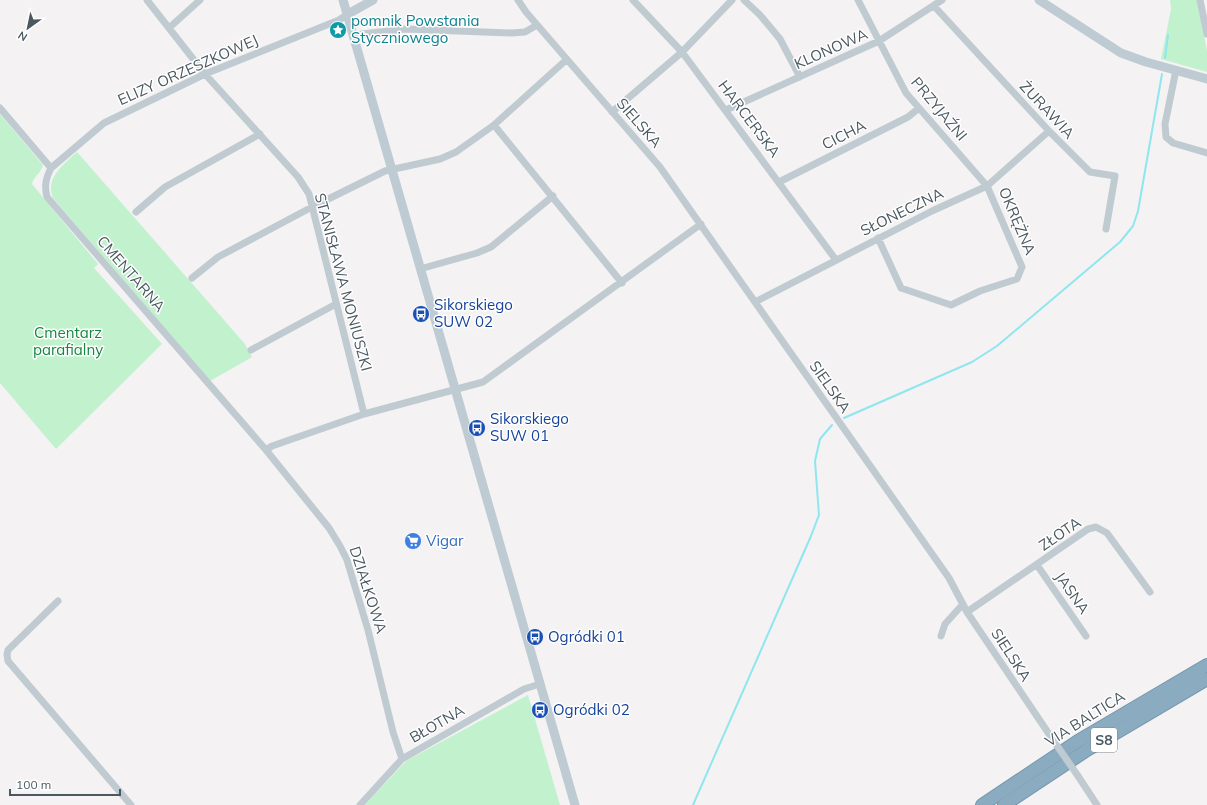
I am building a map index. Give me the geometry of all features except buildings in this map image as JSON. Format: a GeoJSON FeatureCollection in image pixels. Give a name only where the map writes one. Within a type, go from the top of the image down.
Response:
{"type":"FeatureCollection","features":[{"type":"Feature","properties":{"kind":"highway","name":"VIA BALTICA"},"geometry":{"type":"LineString","coordinates":[[982,805],[1078,741],[1207,665]]}},
{"type":"Feature","properties":{"kind":"highway","name":"VIA BALTICA"},"geometry":{"type":"LineString","coordinates":[[1004,805],[1087,750],[1207,679]]}},
{"type":"Feature","properties":{"kind":"street","name":"STANISŁAWA MONIUSZKI"},"geometry":{"type":"LineString","coordinates":[[147,0],[205,74],[260,134],[298,178],[309,194],[364,414]]}},
{"type":"Feature","properties":{"kind":"street"},"geometry":{"type":"LineString","coordinates":[[169,28],[200,0]]}},
{"type":"Feature","properties":{"kind":"street"},"geometry":{"type":"LineString","coordinates":[[343,0],[574,805]]}},
{"type":"Feature","properties":{"kind":"street"},"geometry":{"type":"LineString","coordinates":[[348,14],[373,0]]}},
{"type":"Feature","properties":{"kind":"street","name":"SIELSKA"},"geometry":{"type":"LineString","coordinates":[[518,0],[566,60],[660,167],[949,578],[967,612],[1098,805]]}},
{"type":"Feature","properties":{"kind":"street","name":"HARCERSKA"},"geometry":{"type":"LineString","coordinates":[[633,0],[682,52],[780,182],[836,260]]}},
{"type":"Feature","properties":{"kind":"street"},"geometry":{"type":"LineString","coordinates":[[612,112],[682,52],[732,0]]}},
{"type":"Feature","properties":{"kind":"street"},"geometry":{"type":"LineString","coordinates":[[744,0],[760,15],[780,39],[800,77]]}},
{"type":"Feature","properties":{"kind":"street","name":"PRZYJAŹNI"},"geometry":{"type":"LineString","coordinates":[[858,0],[906,93],[987,186]]}},
{"type":"Feature","properties":{"kind":"street","name":"KLONOWA"},"geometry":{"type":"LineString","coordinates":[[726,110],[879,41],[942,0]]}},
{"type":"Feature","properties":{"kind":"street"},"geometry":{"type":"LineString","coordinates":[[1039,0],[1117,51],[1133,58],[1207,79]]}},
{"type":"Feature","properties":{"kind":"street"},"geometry":{"type":"LineString","coordinates":[[1200,0],[1205,17],[1207,34]]}},
{"type":"Feature","properties":{"kind":"street","name":"ŻURAWIA"},"geometry":{"type":"LineString","coordinates":[[934,6],[1049,132],[1090,172],[1115,176],[1106,229]]}},
{"type":"Feature","properties":{"kind":"street","name":"ELIZY ORZESZKOWEJ"},"geometry":{"type":"LineString","coordinates":[[51,168],[104,123],[205,74],[340,20],[348,14]]}},
{"type":"Feature","properties":{"kind":"street"},"geometry":{"type":"LineString","coordinates":[[354,35],[405,29],[512,33],[525,32],[537,25]]}},
{"type":"Feature","properties":{"kind":"street"},"geometry":{"type":"LineString","coordinates":[[192,278],[218,256],[385,171],[440,159],[456,152],[494,125],[566,60]]}},
{"type":"Feature","properties":{"kind":"street"},"geometry":{"type":"LineString","coordinates":[[1176,70],[1169,97],[1164,130],[1168,140],[1207,153]]}},
{"type":"Feature","properties":{"kind":"street"},"geometry":{"type":"LineString","coordinates":[[0,108],[51,168]]}},
{"type":"Feature","properties":{"kind":"street","name":"CICHA"},"geometry":{"type":"LineString","coordinates":[[780,182],[908,117],[919,108]]}},
{"type":"Feature","properties":{"kind":"street"},"geometry":{"type":"LineString","coordinates":[[494,125],[622,283]]}},
{"type":"Feature","properties":{"kind":"street","name":"SŁONECZNA"},"geometry":{"type":"LineString","coordinates":[[756,302],[878,238],[987,186],[1049,132]]}},
{"type":"Feature","properties":{"kind":"street"},"geometry":{"type":"LineString","coordinates":[[136,212],[165,187],[260,134]]}},
{"type":"Feature","properties":{"kind":"street","name":"CMENTARNA"},"geometry":{"type":"LineString","coordinates":[[51,168],[46,179],[45,190],[47,197],[266,450]]}},
{"type":"Feature","properties":{"kind":"street","name":"OKRĘŻNA"},"geometry":{"type":"LineString","coordinates":[[878,238],[901,288],[951,305],[980,291],[1017,279],[1022,267],[987,186]]}},
{"type":"Feature","properties":{"kind":"street"},"geometry":{"type":"LineString","coordinates":[[420,269],[478,253],[491,247],[553,196]]}},
{"type":"Feature","properties":{"kind":"street"},"geometry":{"type":"LineString","coordinates":[[266,450],[272,446],[364,414],[483,382],[622,283],[701,224]]}},
{"type":"Feature","properties":{"kind":"street"},"geometry":{"type":"LineString","coordinates":[[252,350],[336,304]]}},
{"type":"Feature","properties":{"kind":"street","name":"DZIAŁKOWA"},"geometry":{"type":"LineString","coordinates":[[266,450],[329,528],[344,553],[368,630],[393,732],[402,759]]}},
{"type":"Feature","properties":{"kind":"street","name":"ZŁOTA"},"geometry":{"type":"LineString","coordinates":[[967,612],[1088,529],[1100,528],[1107,533],[1150,592]]}},
{"type":"Feature","properties":{"kind":"street","name":"JASNA"},"geometry":{"type":"LineString","coordinates":[[1037,565],[1086,636]]}},
{"type":"Feature","properties":{"kind":"street"},"geometry":{"type":"LineString","coordinates":[[58,601],[8,650],[8,661],[131,805]]}},
{"type":"Feature","properties":{"kind":"street"},"geometry":{"type":"LineString","coordinates":[[941,636],[945,624],[963,604]]}},
{"type":"Feature","properties":{"kind":"street","name":"BŁOTNA"},"geometry":{"type":"LineString","coordinates":[[360,805],[402,759],[524,689],[540,684]]}},
{"type":"Feature","properties":{"kind":"green space"},"geometry":{"type":"Polygon","coordinates":[[[1170,0],[1197,0],[1207,50],[1207,72],[1161,59],[1171,9],[1170,0]]]}},
{"type":"Feature","properties":{"kind":"green space","name":"Cmentarz parafialny"},"geometry":{"type":"Polygon","coordinates":[[[0,114],[43,165],[32,184],[98,264],[94,268],[162,344],[56,449],[0,383],[0,114]]]}},
{"type":"Feature","properties":{"kind":"green space"},"geometry":{"type":"Polygon","coordinates":[[[77,152],[245,344],[252,357],[210,381],[53,198],[51,184],[53,178],[61,167],[77,152]]]}},
{"type":"Feature","properties":{"kind":"green space"},"geometry":{"type":"Polygon","coordinates":[[[528,695],[560,805],[365,805],[406,761],[528,695]]]}},
{"type":"Feature","properties":{"kind":"waterway"},"geometry":{"type":"LineString","coordinates":[[1165,58],[1168,35]]}},
{"type":"Feature","properties":{"kind":"waterway"},"geometry":{"type":"LineString","coordinates":[[844,418],[972,362],[997,346],[1120,242],[1133,226],[1138,211],[1162,74]]}},
{"type":"Feature","properties":{"kind":"waterway"},"geometry":{"type":"LineString","coordinates":[[693,805],[819,515],[815,461],[820,439],[832,425]]}},
{"type":"Feature","properties":{"kind":"place","name":"pomnik Powstania Styczniowego"},"geometry":{"type":"Point","coordinates":[338,30]}},
{"type":"Feature","properties":{"kind":"place","name":"Sikorskiego SUW 02"},"geometry":{"type":"Point","coordinates":[421,314]}},
{"type":"Feature","properties":{"kind":"place","name":"Sikorskiego SUW 01"},"geometry":{"type":"Point","coordinates":[477,428]}},
{"type":"Feature","properties":{"kind":"place","name":"Vigar"},"geometry":{"type":"Point","coordinates":[413,541]}},
{"type":"Feature","properties":{"kind":"place","name":"Ogródki 01"},"geometry":{"type":"Point","coordinates":[535,637]}},
{"type":"Feature","properties":{"kind":"place","name":"Ogródki 02"},"geometry":{"type":"Point","coordinates":[540,710]}}]}
